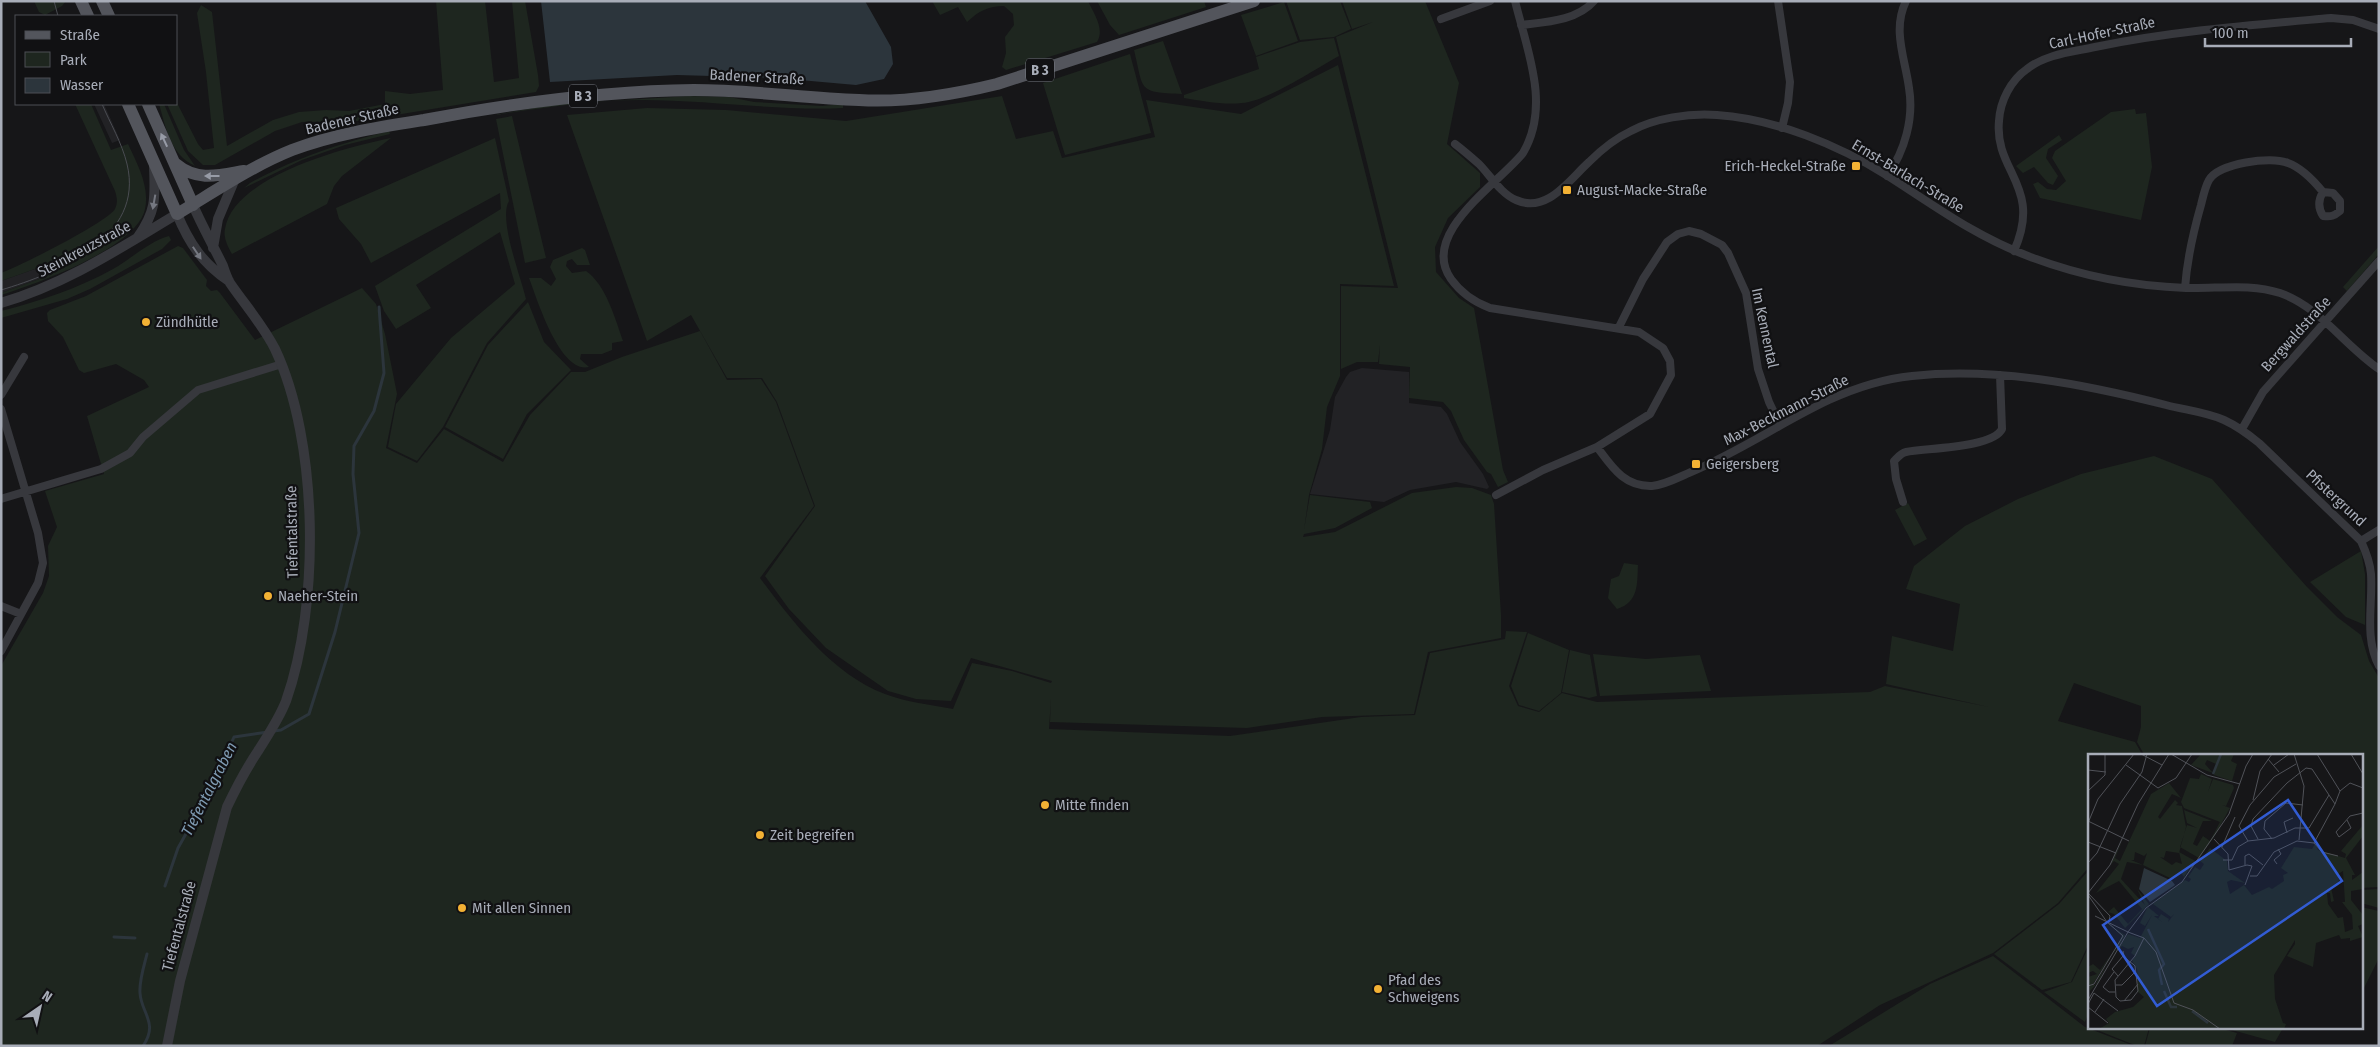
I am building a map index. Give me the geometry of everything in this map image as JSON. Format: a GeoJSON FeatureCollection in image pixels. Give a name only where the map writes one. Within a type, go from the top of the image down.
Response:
{"type":"FeatureCollection","features":[{"type":"Feature","properties":{"kind":"main road"},"geometry":{"type":"LineString","coordinates":[[81,1],[88,15]]}},
{"type":"Feature","properties":{"kind":"main road"},"geometry":{"type":"LineString","coordinates":[[102,1],[108,15]]}},
{"type":"Feature","properties":{"kind":"main road","name":"Badener Straße"},"geometry":{"type":"LineString","coordinates":[[178,214],[254,169],[291,151],[350,134],[544,100],[694,90],[759,92],[860,100],[933,97],[963,93],[997,84],[1254,1]]}},
{"type":"Feature","properties":{"kind":"main road"},"geometry":{"type":"LineString","coordinates":[[128,105],[178,214]]}},
{"type":"Feature","properties":{"kind":"main road"},"geometry":{"type":"LineString","coordinates":[[148,105],[192,205]]}},
{"type":"Feature","properties":{"kind":"main road","name":"Badener Straße"},"geometry":{"type":"LineString","coordinates":[[174,162],[190,173],[216,177],[254,169]]}},
{"type":"Feature","properties":{"kind":"street"},"geometry":{"type":"LineString","coordinates":[[1441,19],[1490,1]]}},
{"type":"Feature","properties":{"kind":"street"},"geometry":{"type":"LineString","coordinates":[[1496,495],[1543,470],[1597,447],[1650,414],[1671,376],[1670,361],[1663,348],[1639,332],[1618,327],[1490,308],[1477,304],[1458,289],[1447,273],[1444,262],[1445,242],[1463,212],[1496,182],[1523,153],[1531,140],[1536,123],[1534,73],[1515,1]]}},
{"type":"Feature","properties":{"kind":"street"},"geometry":{"type":"LineString","coordinates":[[1521,25],[1567,17],[1579,13],[1594,1]]}},
{"type":"Feature","properties":{"kind":"street"},"geometry":{"type":"LineString","coordinates":[[1778,1],[1790,82],[1788,103],[1782,128]]}},
{"type":"Feature","properties":{"kind":"street"},"geometry":{"type":"LineString","coordinates":[[1887,176],[1895,165],[1906,138],[1910,118],[1910,90],[1899,36],[1900,14],[1906,1]]}},
{"type":"Feature","properties":{"kind":"street","name":"Carl-Hofer-Straße"},"geometry":{"type":"LineString","coordinates":[[2014,251],[2022,228],[2024,210],[2017,181],[2000,143],[1999,120],[2003,101],[2011,86],[2027,68],[2055,55],[2185,31],[2331,18],[2353,20],[2379,29]]}},
{"type":"Feature","properties":{"kind":"street","name":"Ernst-Barlach-Straße"},"geometry":{"type":"LineString","coordinates":[[1496,182],[1514,200],[1534,203],[1546,200],[1554,195],[1589,161],[1627,133],[1677,117],[1716,114],[1782,128],[1839,150],[1887,176],[1945,215],[2014,251],[2061,268],[2096,276],[2185,288],[2269,290],[2293,299],[2318,315],[2379,368]]}},
{"type":"Feature","properties":{"kind":"street"},"geometry":{"type":"LineString","coordinates":[[1455,144],[1496,182]]}},
{"type":"Feature","properties":{"kind":"street"},"geometry":{"type":"LineString","coordinates":[[136,240],[150,218],[154,204],[154,160]]}},
{"type":"Feature","properties":{"kind":"street"},"geometry":{"type":"LineString","coordinates":[[2185,288],[2187,262],[2199,212],[2208,181],[2218,170],[2243,164],[2284,161],[2299,169],[2316,183],[2323,192]]}},
{"type":"Feature","properties":{"kind":"street"},"geometry":{"type":"LineString","coordinates":[[213,248],[218,219],[234,181]]}},
{"type":"Feature","properties":{"kind":"street","name":"Tiefentalstraße"},"geometry":{"type":"LineString","coordinates":[[167,1046],[180,981],[220,829],[236,788],[274,726],[287,696],[300,645],[309,562],[309,525],[302,439],[282,364],[263,328],[229,282],[192,205]]}},
{"type":"Feature","properties":{"kind":"street","name":"Steinkreuzstraße"},"geometry":{"type":"LineString","coordinates":[[1,303],[36,292],[70,277],[178,214]]}},
{"type":"Feature","properties":{"kind":"street","name":"Tiefentalstraße"},"geometry":{"type":"LineString","coordinates":[[178,214],[189,240],[203,261],[229,282]]}},
{"type":"Feature","properties":{"kind":"street","name":"Im Kennental"},"geometry":{"type":"LineString","coordinates":[[1618,327],[1643,279],[1667,242],[1678,234],[1689,231],[1701,234],[1722,245],[1746,293],[1758,369],[1769,402],[1780,425]]}},
{"type":"Feature","properties":{"kind":"street","name":"Bergwaldstraße"},"geometry":{"type":"LineString","coordinates":[[2242,429],[2263,392],[2379,261]]}},
{"type":"Feature","properties":{"kind":"street"},"geometry":{"type":"LineString","coordinates":[[1,395],[24,358]]}},
{"type":"Feature","properties":{"kind":"street"},"geometry":{"type":"LineString","coordinates":[[1,499],[101,469],[130,452],[143,437],[198,390],[282,364]]}},
{"type":"Feature","properties":{"kind":"street","name":"Max-Beckmann-Straße"},"geometry":{"type":"LineString","coordinates":[[1597,447],[1622,478],[1636,485],[1654,486],[1698,469],[1780,425],[1858,388],[1893,379],[1949,374],[2000,375],[2061,382],[2128,395],[2223,420],[2242,429]]}},
{"type":"Feature","properties":{"kind":"street"},"geometry":{"type":"LineString","coordinates":[[1903,502],[1894,462],[1904,452],[1926,451],[1989,441],[2000,432],[2002,429],[2000,375]]}},
{"type":"Feature","properties":{"kind":"street"},"geometry":{"type":"LineString","coordinates":[[1,409],[27,492],[38,533],[43,563],[38,583],[1,651]]}},
{"type":"Feature","properties":{"kind":"street","name":"Pfistergrund"},"geometry":{"type":"LineString","coordinates":[[2242,429],[2361,541],[2368,556],[2371,574],[2370,629],[2372,647],[2379,666]]}},
{"type":"Feature","properties":{"kind":"street"},"geometry":{"type":"LineString","coordinates":[[2361,541],[2379,530]]}},
{"type":"Feature","properties":{"kind":"street"},"geometry":{"type":"LineString","coordinates":[[1,606],[21,614]]}},
{"type":"Feature","properties":{"kind":"shaded area"},"geometry":{"type":"Polygon","coordinates":[[[94,105],[104,105],[120,140],[112,143],[94,105]]]}},
{"type":"Feature","properties":{"kind":"shaded area"},"geometry":{"type":"Polygon","coordinates":[[[76,249],[82,258],[42,278],[1,293],[1,281],[46,265],[76,249]]]}},
{"type":"Feature","properties":{"kind":"shaded area"},"geometry":{"type":"Polygon","coordinates":[[[1362,368],[1409,372],[1409,403],[1441,407],[1447,414],[1460,442],[1483,474],[1489,487],[1487,489],[1456,482],[1410,490],[1384,502],[1310,494],[1330,430],[1335,397],[1350,372],[1362,368]]]}},
{"type":"Feature","properties":{"kind":"green space"},"geometry":{"type":"Polygon","coordinates":[[[34,1],[66,1],[62,6],[45,15],[39,12],[34,1]]]}},
{"type":"Feature","properties":{"kind":"green space"},"geometry":{"type":"Polygon","coordinates":[[[436,1],[485,1],[494,82],[519,78],[512,1],[525,1],[538,75],[539,86],[536,92],[359,121],[302,122],[275,131],[215,165],[203,165],[188,151],[167,105],[178,105],[203,150],[214,148],[206,72],[197,13],[201,5],[212,12],[227,146],[273,120],[299,112],[349,111],[385,104],[385,91],[410,94],[443,90],[436,1]]]}},
{"type":"Feature","properties":{"kind":"green space"},"geometry":{"type":"Polygon","coordinates":[[[932,1],[1088,1],[1098,22],[1099,37],[1097,42],[1006,70],[1002,67],[1006,53],[1005,37],[1014,25],[1013,14],[1004,6],[993,7],[980,12],[967,22],[958,7],[940,15],[932,1]]]}},
{"type":"Feature","properties":{"kind":"green space"},"geometry":{"type":"Polygon","coordinates":[[[1097,1],[1204,1],[1206,7],[1119,35],[1110,25],[1097,1]]]}},
{"type":"Feature","properties":{"kind":"green space"},"geometry":{"type":"Polygon","coordinates":[[[1286,1],[1340,1],[1351,29],[1334,37],[1300,40],[1286,1]]]}},
{"type":"Feature","properties":{"kind":"green space"},"geometry":{"type":"Polygon","coordinates":[[[1342,1],[1425,1],[1459,83],[1447,144],[1480,173],[1480,187],[1448,218],[1435,247],[1436,272],[1459,298],[1474,308],[1503,470],[1508,482],[1498,487],[1491,474],[1487,472],[1464,440],[1451,411],[1443,402],[1409,398],[1410,367],[1379,364],[1380,345],[1378,362],[1357,362],[1341,369],[1341,286],[1398,288],[1336,37],[1373,22],[1352,29],[1342,1]]]}},
{"type":"Feature","properties":{"kind":"green space"},"geometry":{"type":"Polygon","coordinates":[[[1284,2],[1298,41],[1256,56],[1241,15],[1284,2]]]}},
{"type":"Feature","properties":{"kind":"green space"},"geometry":{"type":"Polygon","coordinates":[[[1334,38],[1339,56],[1265,97],[1242,103],[1184,98],[1184,95],[1259,69],[1256,57],[1300,42],[1334,38]]]}},
{"type":"Feature","properties":{"kind":"green space"},"geometry":{"type":"Polygon","coordinates":[[[1163,41],[1182,94],[1150,90],[1145,87],[1139,74],[1134,50],[1163,41]]]}},
{"type":"Feature","properties":{"kind":"green space"},"geometry":{"type":"Polygon","coordinates":[[[1130,54],[1151,133],[1065,155],[1043,83],[1130,54]]]}},
{"type":"Feature","properties":{"kind":"green space"},"geometry":{"type":"Polygon","coordinates":[[[1338,65],[1394,286],[1340,284],[1340,376],[1327,407],[1322,449],[1309,495],[1304,530],[1310,495],[1370,502],[1372,508],[1335,528],[1304,534],[1303,537],[1335,532],[1412,493],[1456,487],[1472,488],[1491,495],[1494,504],[1501,638],[1428,652],[1414,714],[1322,717],[1247,728],[1050,722],[1051,698],[1049,729],[1230,736],[1361,717],[1415,715],[1430,653],[1505,639],[1506,631],[1527,632],[1509,686],[1518,706],[1539,712],[1562,693],[1597,702],[1870,692],[1885,686],[1989,707],[1886,684],[1892,636],[1953,651],[1960,604],[1906,589],[1914,566],[1965,526],[2018,499],[2081,474],[2154,456],[2212,479],[2307,587],[2337,617],[2361,635],[2369,661],[2379,678],[2379,887],[2362,888],[2362,754],[2144,754],[2137,742],[2141,727],[2141,706],[2074,683],[2058,721],[2135,742],[2142,754],[2088,754],[2088,868],[2058,903],[1993,953],[1880,1005],[1817,1046],[1,1046],[1,666],[43,593],[49,576],[48,546],[57,527],[45,491],[104,474],[87,416],[149,387],[144,380],[116,364],[84,373],[79,370],[63,337],[48,321],[47,313],[50,310],[86,296],[178,246],[183,248],[207,280],[206,286],[211,291],[217,290],[220,293],[255,340],[362,288],[376,304],[385,334],[397,394],[386,448],[417,463],[444,429],[503,462],[530,415],[571,372],[585,372],[622,357],[700,331],[727,380],[761,379],[776,402],[814,506],[760,578],[800,629],[847,673],[866,685],[893,697],[953,709],[972,663],[1012,671],[1051,683],[1052,681],[971,658],[951,701],[916,699],[888,691],[826,648],[789,609],[765,576],[815,506],[777,402],[762,378],[727,378],[691,315],[647,341],[567,115],[647,108],[726,110],[846,121],[1002,96],[1016,139],[1053,131],[1062,158],[1155,137],[1146,100],[1241,114],[1338,65]]]}},
{"type":"Feature","properties":{"kind":"green space"},"geometry":{"type":"Polygon","coordinates":[[[690,96],[729,97],[754,102],[822,106],[843,104],[843,108],[793,108],[667,100],[624,100],[690,96]]]}},
{"type":"Feature","properties":{"kind":"green space"},"geometry":{"type":"Polygon","coordinates":[[[602,101],[494,115],[558,104],[602,101]]]}},
{"type":"Feature","properties":{"kind":"green space"},"geometry":{"type":"Polygon","coordinates":[[[75,105],[91,105],[111,150],[128,144],[139,167],[144,184],[146,192],[145,209],[138,223],[124,237],[105,250],[60,273],[1,295],[1,293],[42,278],[82,258],[76,249],[46,265],[1,281],[1,273],[80,234],[108,215],[116,207],[115,191],[75,105]]]}},
{"type":"Feature","properties":{"kind":"green space"},"geometry":{"type":"Polygon","coordinates":[[[159,105],[164,105],[184,150],[195,166],[180,155],[170,140],[159,105]]]}},
{"type":"Feature","properties":{"kind":"green space"},"geometry":{"type":"Polygon","coordinates":[[[2135,109],[2136,114],[2146,113],[2152,167],[2141,220],[2040,198],[2033,184],[2038,182],[2047,189],[2056,190],[2066,181],[2052,158],[2055,151],[2111,112],[2135,109]]]}},
{"type":"Feature","properties":{"kind":"green space"},"geometry":{"type":"Polygon","coordinates":[[[512,116],[546,258],[525,263],[496,119],[512,116]]]}},
{"type":"Feature","properties":{"kind":"green space"},"geometry":{"type":"Polygon","coordinates":[[[389,131],[390,134],[345,145],[302,160],[244,188],[267,174],[301,159],[352,141],[389,131]]]}},
{"type":"Feature","properties":{"kind":"green space"},"geometry":{"type":"Polygon","coordinates":[[[2059,135],[2062,140],[2048,149],[2046,158],[2058,176],[2053,185],[2048,183],[2034,167],[2023,173],[2016,166],[2059,135]]]}},
{"type":"Feature","properties":{"kind":"green space"},"geometry":{"type":"Polygon","coordinates":[[[391,138],[342,176],[334,186],[327,204],[232,254],[225,239],[225,229],[233,210],[248,194],[269,179],[294,167],[321,157],[391,138]]]}},
{"type":"Feature","properties":{"kind":"green space"},"geometry":{"type":"Polygon","coordinates":[[[495,138],[509,201],[506,209],[508,234],[526,299],[487,343],[443,427],[417,461],[388,447],[396,404],[451,338],[515,284],[500,232],[416,285],[431,308],[396,329],[384,311],[375,286],[501,209],[500,193],[371,263],[361,244],[339,219],[336,208],[495,138]]]}},
{"type":"Feature","properties":{"kind":"green space"},"geometry":{"type":"Polygon","coordinates":[[[169,236],[171,240],[162,249],[90,289],[67,299],[1,318],[1,311],[44,299],[86,283],[113,269],[154,242],[169,236]]]}},
{"type":"Feature","properties":{"kind":"green space"},"geometry":{"type":"Polygon","coordinates":[[[2379,246],[2379,254],[2347,291],[2343,287],[2379,246]]]}},
{"type":"Feature","properties":{"kind":"green space"},"geometry":{"type":"Polygon","coordinates":[[[582,248],[585,250],[590,265],[577,265],[572,259],[567,261],[566,266],[572,273],[586,271],[593,277],[609,303],[623,341],[612,343],[612,350],[602,354],[581,354],[580,359],[589,367],[578,366],[559,347],[544,317],[529,278],[541,278],[551,286],[556,279],[550,267],[553,260],[582,248]]]}},
{"type":"Feature","properties":{"kind":"green space"},"geometry":{"type":"Polygon","coordinates":[[[528,302],[544,342],[571,370],[527,414],[503,459],[445,427],[488,345],[528,302]]]}},
{"type":"Feature","properties":{"kind":"green space"},"geometry":{"type":"Polygon","coordinates":[[[1908,503],[1927,539],[1914,546],[1895,510],[1908,503]]]}},
{"type":"Feature","properties":{"kind":"green space"},"geometry":{"type":"Polygon","coordinates":[[[2361,551],[2365,574],[2365,625],[2346,617],[2310,582],[2361,551]]]}},
{"type":"Feature","properties":{"kind":"green space"},"geometry":{"type":"Polygon","coordinates":[[[1624,563],[1638,565],[1637,585],[1629,602],[1617,609],[1608,598],[1611,579],[1619,576],[1624,563]]]}},
{"type":"Feature","properties":{"kind":"green space"},"geometry":{"type":"Polygon","coordinates":[[[1528,633],[1569,650],[1561,693],[1539,711],[1519,705],[1511,686],[1528,633]]]}},
{"type":"Feature","properties":{"kind":"green space"},"geometry":{"type":"Polygon","coordinates":[[[1570,650],[1590,655],[1597,696],[1589,698],[1562,692],[1570,650]]]}},
{"type":"Feature","properties":{"kind":"green space"},"geometry":{"type":"Polygon","coordinates":[[[1593,654],[1646,659],[1700,655],[1711,691],[1600,696],[1593,654]]]}},
{"type":"Feature","properties":{"kind":"green space"},"geometry":{"type":"Polygon","coordinates":[[[2088,871],[2088,945],[2071,982],[2042,990],[1994,954],[2059,904],[2088,871]]]}},
{"type":"Feature","properties":{"kind":"green space"},"geometry":{"type":"Polygon","coordinates":[[[2379,889],[2379,908],[2362,903],[2362,890],[2379,889]]]}},
{"type":"Feature","properties":{"kind":"green space"},"geometry":{"type":"Polygon","coordinates":[[[2362,907],[2379,911],[2379,958],[2362,992],[2362,907]]]}},
{"type":"Feature","properties":{"kind":"green space"},"geometry":{"type":"Polygon","coordinates":[[[2088,948],[2088,1014],[2085,1022],[2044,992],[2072,982],[2088,948]]]}},
{"type":"Feature","properties":{"kind":"green space"},"geometry":{"type":"Polygon","coordinates":[[[1993,956],[2088,1030],[2093,1030],[2134,1046],[1829,1046],[1930,984],[1993,956]]]}},
{"type":"Feature","properties":{"kind":"green space"},"geometry":{"type":"Polygon","coordinates":[[[2097,1030],[2148,1030],[2144,1046],[2137,1046],[2097,1030]]]}},
{"type":"Feature","properties":{"kind":"green space"},"geometry":{"type":"Polygon","coordinates":[[[2149,1030],[2226,1030],[2237,1033],[2232,1046],[2145,1046],[2149,1030]]]}},
{"type":"Feature","properties":{"kind":"green space"},"geometry":{"type":"Polygon","coordinates":[[[2232,1030],[2282,1030],[2275,1042],[2232,1030]]]}},
{"type":"Feature","properties":{"kind":"water"},"geometry":{"type":"Polygon","coordinates":[[[541,1],[865,1],[891,47],[893,64],[884,79],[856,85],[777,78],[677,75],[550,82],[541,1]]]}},
{"type":"Feature","properties":{"kind":"waterway","name":"Tiefentalgraben"},"geometry":{"type":"LineString","coordinates":[[274,731],[281,730],[309,714],[335,632],[359,533],[353,474],[354,446],[374,411],[384,373],[379,307]]}},
{"type":"Feature","properties":{"kind":"waterway","name":"Tiefentalgraben"},"geometry":{"type":"LineString","coordinates":[[165,886],[178,848],[210,791],[234,737],[268,732]]}},
{"type":"Feature","properties":{"kind":"waterway","name":"Tiefentalgraben"},"geometry":{"type":"LineString","coordinates":[[114,937],[135,938]]}},
{"type":"Feature","properties":{"kind":"waterway","name":"Tiefentalgraben"},"geometry":{"type":"LineString","coordinates":[[143,1046],[148,1038],[149,1024],[141,1000],[140,988],[147,954]]}},
{"type":"Feature","properties":{"kind":"tram line"},"geometry":{"type":"LineString","coordinates":[[54,1],[58,15]]}},
{"type":"Feature","properties":{"kind":"tram line"},"geometry":{"type":"LineString","coordinates":[[1,290],[47,274],[71,262],[92,248],[110,232],[123,213],[129,190],[127,164],[102,105]]}},
{"type":"Feature","properties":{"kind":"place","name":"Erich-Heckel-Straße"},"geometry":{"type":"Point","coordinates":[1856,166]}},
{"type":"Feature","properties":{"kind":"place","name":"August-Macke-Straße"},"geometry":{"type":"Point","coordinates":[1567,190]}},
{"type":"Feature","properties":{"kind":"place","name":"Zündhütle"},"geometry":{"type":"Point","coordinates":[146,322]}},
{"type":"Feature","properties":{"kind":"place","name":"Geigersberg"},"geometry":{"type":"Point","coordinates":[1696,464]}},
{"type":"Feature","properties":{"kind":"place","name":"Naeher-Stein"},"geometry":{"type":"Point","coordinates":[268,596]}},
{"type":"Feature","properties":{"kind":"place","name":"Mitte finden"},"geometry":{"type":"Point","coordinates":[1045,805]}},
{"type":"Feature","properties":{"kind":"place","name":"Zeit begreifen"},"geometry":{"type":"Point","coordinates":[760,835]}},
{"type":"Feature","properties":{"kind":"place","name":"Mit allen Sinnen"},"geometry":{"type":"Point","coordinates":[462,908]}},
{"type":"Feature","properties":{"kind":"place","name":"Pfad des Schweigens"},"geometry":{"type":"Point","coordinates":[1378,989]}}]}
